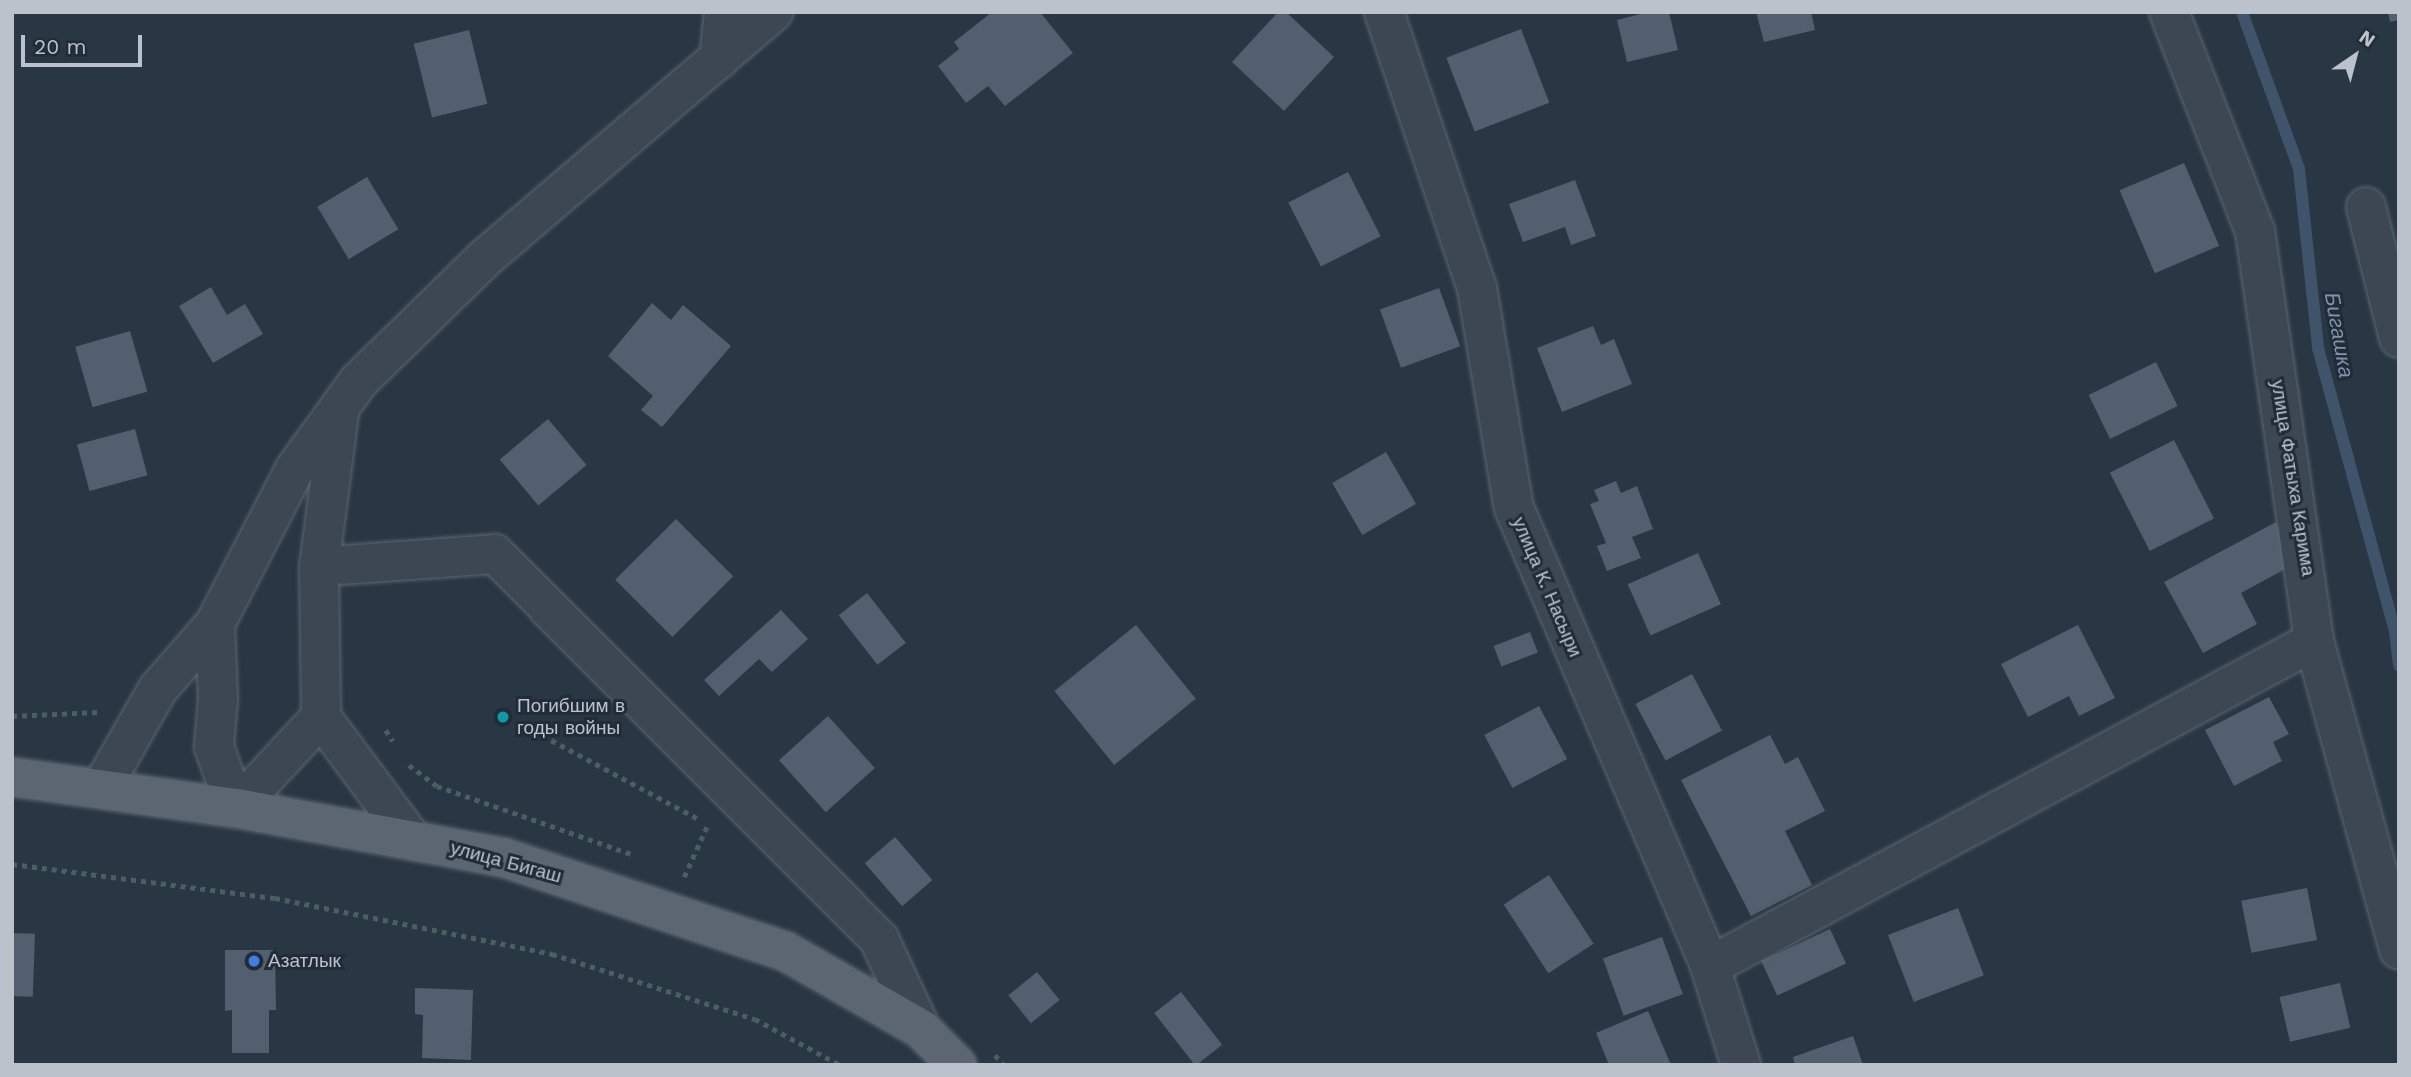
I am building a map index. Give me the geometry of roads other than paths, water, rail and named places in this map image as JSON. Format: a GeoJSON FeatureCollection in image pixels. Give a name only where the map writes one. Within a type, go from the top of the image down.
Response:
{"type":"FeatureCollection","features":[{"type":"Feature","properties":{"kind":"main road","name":"улица Бигаш"},"geometry":{"type":"LineString","coordinates":[[12,777],[102,787],[236,808],[410,837],[505,858],[785,951],[920,1029],[957,1065]]}},
{"type":"Feature","properties":{"kind":"street"},"geometry":{"type":"LineString","coordinates":[[719,59],[724,12]]}},
{"type":"Feature","properties":{"kind":"street"},"geometry":{"type":"LineString","coordinates":[[102,787],[158,689],[215,624],[295,469],[340,411],[359,381],[485,258],[773,12]]}},
{"type":"Feature","properties":{"kind":"street","name":"улица К. Насыри"},"geometry":{"type":"LineString","coordinates":[[1384,12],[1477,288],[1514,508],[1710,966],[1741,1065]]}},
{"type":"Feature","properties":{"kind":"street","name":"улица Фатыха Карима"},"geometry":{"type":"LineString","coordinates":[[2169,12],[2255,231],[2314,641],[2399,950]]}},
{"type":"Feature","properties":{"kind":"street"},"geometry":{"type":"LineString","coordinates":[[2366,207],[2399,338]]}},
{"type":"Feature","properties":{"kind":"street"},"geometry":{"type":"LineString","coordinates":[[340,411],[319,567],[321,717],[410,837]]}},
{"type":"Feature","properties":{"kind":"street"},"geometry":{"type":"LineString","coordinates":[[342,565],[495,554],[879,939],[920,1029]]}},
{"type":"Feature","properties":{"kind":"street"},"geometry":{"type":"LineString","coordinates":[[215,624],[218,698],[214,747],[236,808],[321,717]]}},
{"type":"Feature","properties":{"kind":"street"},"geometry":{"type":"LineString","coordinates":[[1710,966],[2314,641]]}},
{"type":"Feature","properties":{"kind":"waterway","name":"Бигашка"},"geometry":{"type":"LineString","coordinates":[[2242,12],[2299,169],[2318,348],[2395,632],[2399,666]]}},
{"type":"Feature","properties":{"kind":"place","name":"Погибшим в годы войны"},"geometry":{"type":"Point","coordinates":[503,717]}},
{"type":"Feature","properties":{"kind":"place","name":"Азатлык"},"geometry":{"type":"Point","coordinates":[254,961]}}]}
